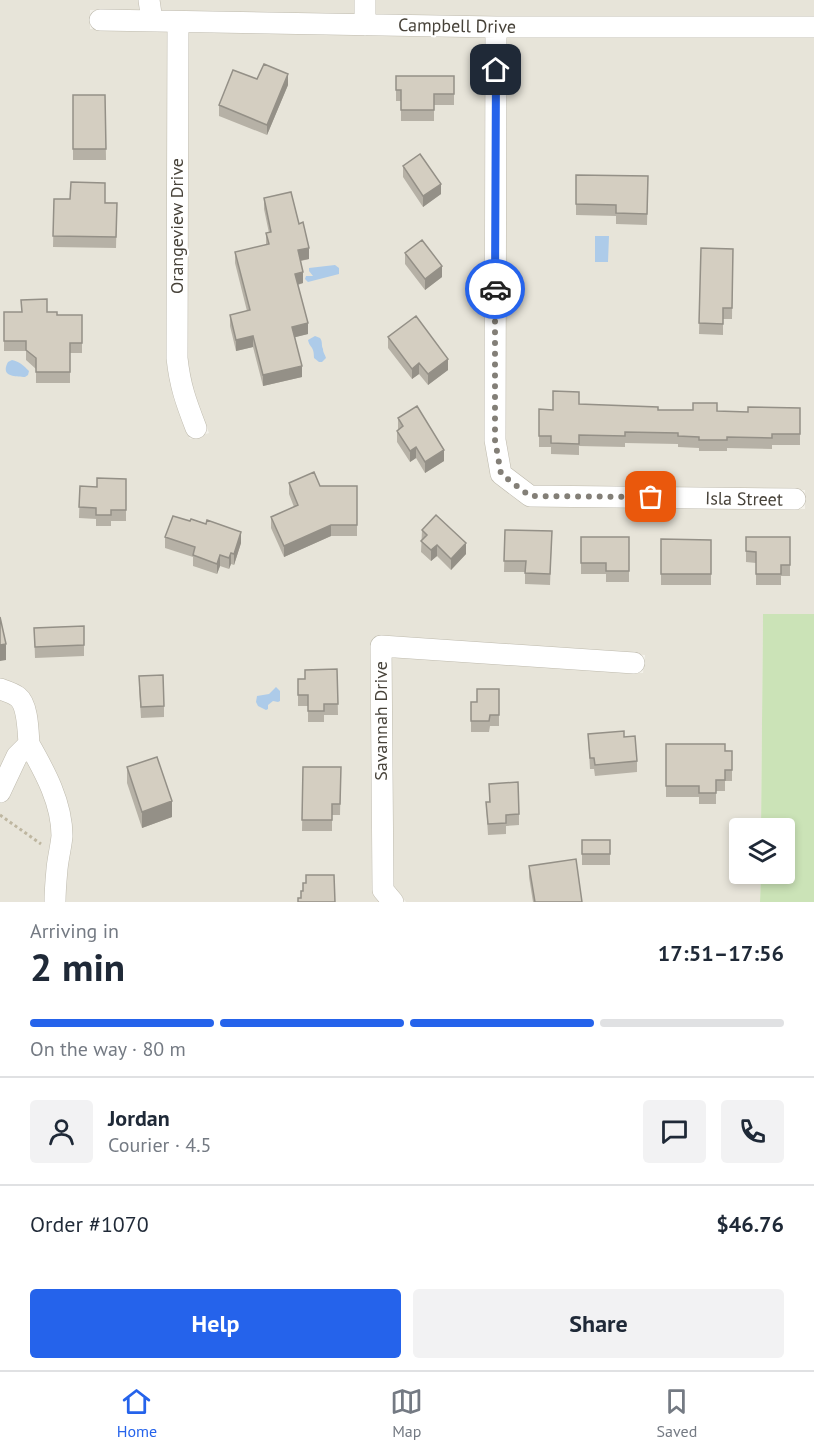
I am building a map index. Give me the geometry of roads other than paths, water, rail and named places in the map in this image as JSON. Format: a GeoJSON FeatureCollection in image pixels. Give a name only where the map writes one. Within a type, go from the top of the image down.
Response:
{"type":"FeatureCollection","features":[{"type":"Feature","properties":{"kind":"street"},"geometry":{"type":"LineString","coordinates":[[149,0],[152,21]]}},
{"type":"Feature","properties":{"kind":"street"},"geometry":{"type":"LineString","coordinates":[[365,0],[365,25]]}},
{"type":"Feature","properties":{"kind":"street","name":"Campbell Drive"},"geometry":{"type":"LineString","coordinates":[[100,20],[496,27],[814,27]]}},
{"type":"Feature","properties":{"kind":"street","name":"Orangeview Drive"},"geometry":{"type":"LineString","coordinates":[[178,22],[177,358],[184,398],[196,428]]}},
{"type":"Feature","properties":{"kind":"street","name":"Isla Street"},"geometry":{"type":"LineString","coordinates":[[496,27],[495,440],[501,474],[530,496],[795,499]]}},
{"type":"Feature","properties":{"kind":"street","name":"Savannah Drive"},"geometry":{"type":"LineString","coordinates":[[393,902],[382,890],[381,646],[634,663]]}},
{"type":"Feature","properties":{"kind":"street"},"geometry":{"type":"LineString","coordinates":[[0,689],[16,695],[23,702],[29,744],[41,766],[59,812],[62,836],[55,902]]}},
{"type":"Feature","properties":{"kind":"street"},"geometry":{"type":"LineString","coordinates":[[0,792],[17,756],[29,744]]}},
{"type":"Feature","properties":{"kind":"water"},"geometry":{"type":"Polygon","coordinates":[[[595,236],[609,236],[608,262],[595,262],[595,236]]]}},
{"type":"Feature","properties":{"kind":"water"},"geometry":{"type":"Polygon","coordinates":[[[335,265],[339,268],[339,274],[308,282],[305,279],[306,276],[313,276],[309,268],[335,265]]]}},
{"type":"Feature","properties":{"kind":"water"},"geometry":{"type":"Polygon","coordinates":[[[315,336],[320,338],[326,358],[322,362],[314,358],[308,340],[315,336]]]}},
{"type":"Feature","properties":{"kind":"water"},"geometry":{"type":"Polygon","coordinates":[[[12,360],[25,367],[29,371],[28,375],[25,377],[7,373],[6,367],[12,360]]]}},
{"type":"Feature","properties":{"kind":"water"},"geometry":{"type":"Polygon","coordinates":[[[276,687],[280,691],[280,701],[273,701],[266,710],[258,706],[257,696],[269,694],[276,687]]]}}]}
